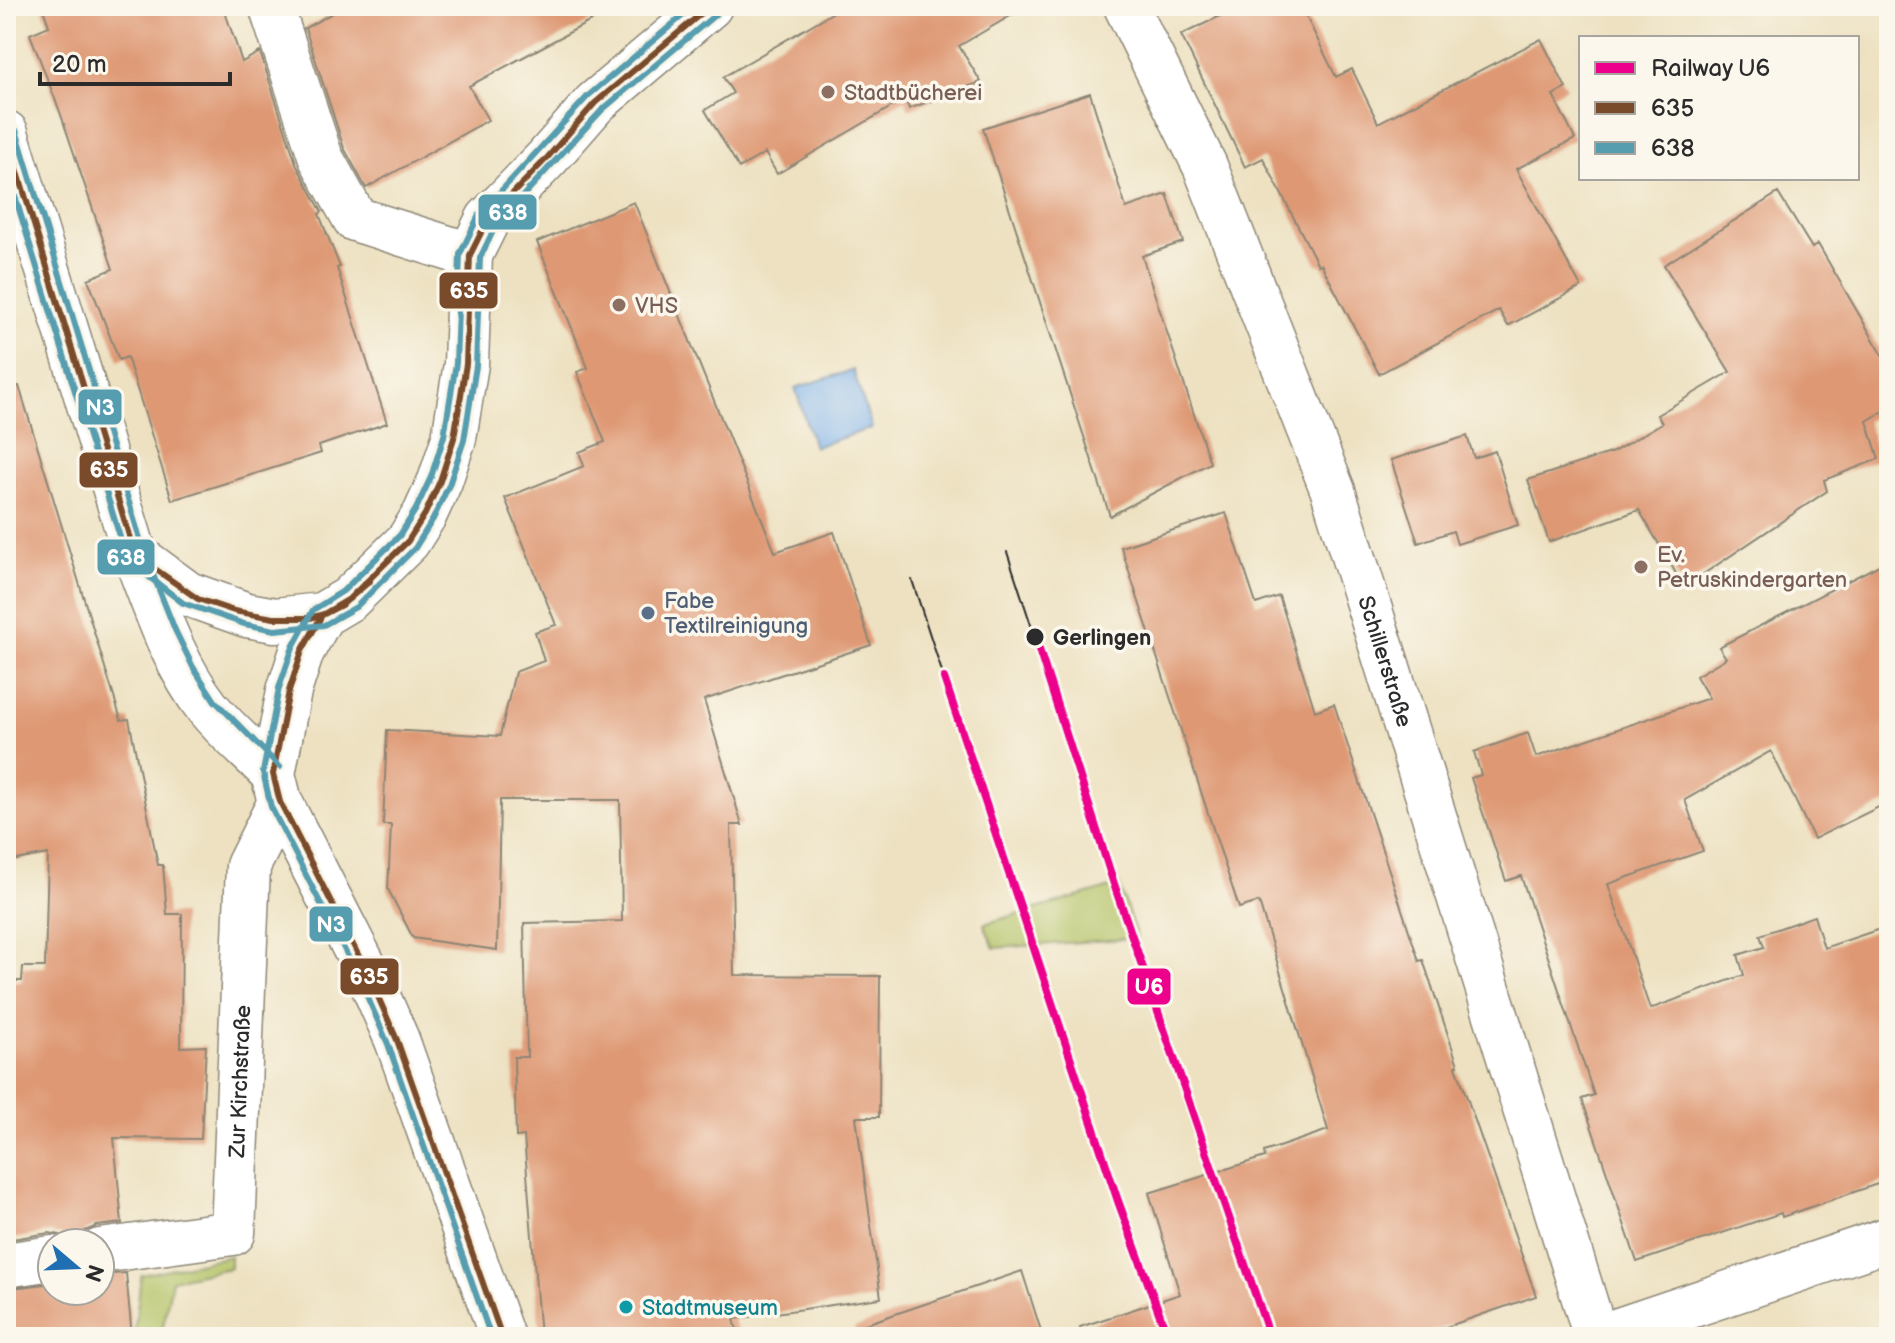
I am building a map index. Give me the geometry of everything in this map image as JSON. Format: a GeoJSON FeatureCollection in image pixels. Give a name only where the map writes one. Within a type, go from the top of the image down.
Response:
{"type":"FeatureCollection","features":[{"type":"Feature","properties":{"kind":"street"},"geometry":{"type":"LineString","coordinates":[[271,6],[321,158],[355,219],[470,255]]}},
{"type":"Feature","properties":{"kind":"street"},"geometry":{"type":"LineString","coordinates":[[135,555],[188,594],[247,615],[275,620],[322,615],[349,599],[408,541],[440,481],[454,438],[466,364],[470,255],[488,219],[595,103],[710,6]]}},
{"type":"Feature","properties":{"kind":"street","name":"Schillerstraße"},"geometry":{"type":"LineString","coordinates":[[1126,6],[1205,166],[1333,491],[1597,1337]]}},
{"type":"Feature","properties":{"kind":"street"},"geometry":{"type":"LineString","coordinates":[[6,133],[135,555],[160,620],[183,670],[207,708],[277,788],[369,976],[397,1040],[502,1337]]}},
{"type":"Feature","properties":{"kind":"street"},"geometry":{"type":"LineString","coordinates":[[277,788],[289,691],[302,651],[322,615]]}},
{"type":"Feature","properties":{"kind":"street","name":"Zur Kirchstraße"},"geometry":{"type":"LineString","coordinates":[[116,1249],[233,1233],[248,866],[277,788]]}},
{"type":"Feature","properties":{"kind":"street"},"geometry":{"type":"LineString","coordinates":[[1597,1337],[1889,1239]]}},
{"type":"Feature","properties":{"kind":"street"},"geometry":{"type":"LineString","coordinates":[[6,1265],[36,1260]]}},
{"type":"Feature","properties":{"kind":"green space"},"geometry":{"type":"Polygon","coordinates":[[[1119,885],[1137,938],[994,948],[984,924],[1119,885]]]}},
{"type":"Feature","properties":{"kind":"green space"},"geometry":{"type":"Polygon","coordinates":[[[230,1256],[230,1268],[172,1280],[161,1337],[134,1337],[141,1275],[230,1256]]]}},
{"type":"Feature","properties":{"kind":"water"},"geometry":{"type":"Polygon","coordinates":[[[853,370],[872,428],[814,447],[795,388],[853,370]]]}},
{"type":"Feature","properties":{"kind":"building"},"geometry":{"type":"Polygon","coordinates":[[[42,6],[223,6],[242,62],[260,52],[297,166],[322,212],[319,214],[340,267],[337,268],[387,423],[319,446],[321,453],[172,500],[127,357],[119,360],[88,279],[113,269],[30,34],[49,26],[42,6]]]}},
{"type":"Feature","properties":{"kind":"building"},"geometry":{"type":"Polygon","coordinates":[[[345,6],[619,6],[469,86],[488,120],[366,188],[344,148],[305,28],[345,6]]]}},
{"type":"Feature","properties":{"kind":"building","name":"Stadtbücherei"},"geometry":{"type":"Polygon","coordinates":[[[844,6],[1027,6],[959,46],[981,82],[909,109],[905,99],[777,174],[765,153],[739,168],[705,110],[733,93],[723,77],[844,6]]]}},
{"type":"Feature","properties":{"kind":"building"},"geometry":{"type":"Polygon","coordinates":[[[1241,6],[1301,6],[1336,77],[1352,69],[1378,123],[1541,39],[1566,88],[1553,95],[1575,139],[1516,169],[1581,287],[1508,326],[1499,310],[1379,374],[1263,158],[1245,167],[1181,35],[1241,6]]]}},
{"type":"Feature","properties":{"kind":"building"},"geometry":{"type":"Polygon","coordinates":[[[1090,93],[1126,208],[1167,194],[1183,242],[1142,256],[1210,463],[1110,516],[983,128],[1090,93]]]}},
{"type":"Feature","properties":{"kind":"building"},"geometry":{"type":"Polygon","coordinates":[[[1778,193],[1812,248],[1818,244],[1889,366],[1889,408],[1867,421],[1879,459],[1824,480],[1827,491],[1684,587],[1639,510],[1549,542],[1528,480],[1613,452],[1662,423],[1657,415],[1730,372],[1664,265],[1778,193]]]}},
{"type":"Feature","properties":{"kind":"building"},"geometry":{"type":"Polygon","coordinates":[[[634,202],[775,552],[834,532],[871,645],[704,700],[742,825],[731,825],[734,975],[880,976],[879,1117],[856,1117],[881,1298],[734,1319],[739,1337],[540,1337],[524,1136],[516,1137],[514,1057],[527,1057],[524,923],[622,921],[620,800],[500,800],[497,950],[413,938],[388,889],[391,825],[383,825],[387,730],[500,736],[515,672],[544,661],[535,632],[556,625],[505,498],[584,466],[579,452],[605,442],[577,372],[588,368],[537,242],[634,202]]]}},
{"type":"Feature","properties":{"kind":"building"},"geometry":{"type":"Polygon","coordinates":[[[19,386],[121,720],[129,719],[158,865],[163,865],[167,914],[182,914],[181,1047],[206,1046],[201,1139],[114,1138],[122,1223],[95,1227],[36,1227],[36,1235],[6,1240],[6,981],[22,981],[23,967],[45,967],[48,854],[6,862],[6,388],[19,386]]]}},
{"type":"Feature","properties":{"kind":"building"},"geometry":{"type":"Polygon","coordinates":[[[1467,436],[1474,458],[1495,451],[1518,525],[1457,544],[1453,531],[1418,543],[1391,460],[1467,436]]]}},
{"type":"Feature","properties":{"kind":"building"},"geometry":{"type":"Polygon","coordinates":[[[1226,513],[1256,604],[1279,596],[1315,711],[1334,704],[1419,961],[1423,960],[1456,1066],[1536,1296],[1417,1337],[1081,1337],[1080,1327],[1180,1294],[1149,1193],[1265,1157],[1264,1152],[1328,1130],[1259,902],[1239,908],[1121,547],[1226,513]]]}},
{"type":"Feature","properties":{"kind":"building"},"geometry":{"type":"Polygon","coordinates":[[[1889,560],[1889,802],[1814,839],[1771,751],[1685,800],[1703,851],[1608,884],[1650,1009],[1744,975],[1738,955],[1764,947],[1760,935],[1814,916],[1824,948],[1889,926],[1889,1180],[1637,1262],[1582,1099],[1594,1095],[1521,876],[1506,881],[1471,778],[1481,775],[1474,752],[1528,733],[1536,757],[1709,698],[1696,676],[1726,658],[1719,647],[1889,560]]]}},
{"type":"Feature","properties":{"kind":"building"},"geometry":{"type":"Polygon","coordinates":[[[1022,1271],[1043,1337],[856,1337],[854,1328],[1022,1271]]]}},
{"type":"Feature","properties":{"kind":"building"},"geometry":{"type":"Polygon","coordinates":[[[126,1273],[132,1337],[6,1337],[6,1289],[36,1285],[36,1307],[116,1307],[116,1274],[126,1273]]]}},
{"type":"Feature","properties":{"kind":"tram line"},"geometry":{"type":"LineString","coordinates":[[1007,552],[1034,634]]}},
{"type":"Feature","properties":{"kind":"tram line"},"geometry":{"type":"LineString","coordinates":[[912,580],[944,678]]}},
{"type":"Feature","properties":{"kind":"rail line","name":"U6"},"geometry":{"type":"LineString","coordinates":[[1034,634],[1114,884],[1270,1337]]}},
{"type":"Feature","properties":{"kind":"rail line","name":"U6"},"geometry":{"type":"LineString","coordinates":[[944,678],[1118,1201],[1168,1337]]}},
{"type":"Feature","properties":{"kind":"transit line","name":"N3"},"geometry":{"type":"LineString","coordinates":[[491,1337],[388,1044],[360,980],[271,807],[263,772],[279,688],[293,647],[313,610],[343,591],[400,535],[431,477],[444,436],[456,363],[460,254],[479,215],[588,96],[694,6]]}},
{"type":"Feature","properties":{"kind":"transit line","name":"635"},"geometry":{"type":"LineString","coordinates":[[502,1337],[397,1040],[369,976],[280,802],[273,774],[289,691],[302,651],[322,615],[349,599],[408,541],[440,481],[454,438],[466,364],[470,255],[488,219],[595,103],[710,6]]}},
{"type":"Feature","properties":{"kind":"transit line","name":"638"},"geometry":{"type":"LineString","coordinates":[[6,167],[127,560],[183,603],[244,624],[275,630],[324,625],[356,607],[415,548],[449,485],[464,440],[476,366],[480,258],[496,225],[602,110],[716,14]]}},
{"type":"Feature","properties":{"kind":"transit line","name":"N3"},"geometry":{"type":"LineString","coordinates":[[16,130],[144,552],[175,630],[193,667],[215,701],[280,767]]}},
{"type":"Feature","properties":{"kind":"transit line","name":"635"},"geometry":{"type":"LineString","coordinates":[[6,133],[135,555],[198,599],[234,611],[274,618],[310,618],[324,614],[343,604],[370,581]]}},
{"type":"Feature","properties":{"kind":"place","name":"Stadtbücherei"},"geometry":{"type":"Point","coordinates":[828,92]}},
{"type":"Feature","properties":{"kind":"place","name":"VHS"},"geometry":{"type":"Point","coordinates":[619,305]}},
{"type":"Feature","properties":{"kind":"place","name":"Ev. Petruskindergarten"},"geometry":{"type":"Point","coordinates":[1641,567]}},
{"type":"Feature","properties":{"kind":"place","name":"Fabe Textilreinigung"},"geometry":{"type":"Point","coordinates":[648,613]}},
{"type":"Feature","properties":{"kind":"place","name":"Gerlingen"},"geometry":{"type":"Point","coordinates":[1035,637]}},
{"type":"Feature","properties":{"kind":"place","name":"Stadtmuseum"},"geometry":{"type":"Point","coordinates":[626,1307]}}]}
